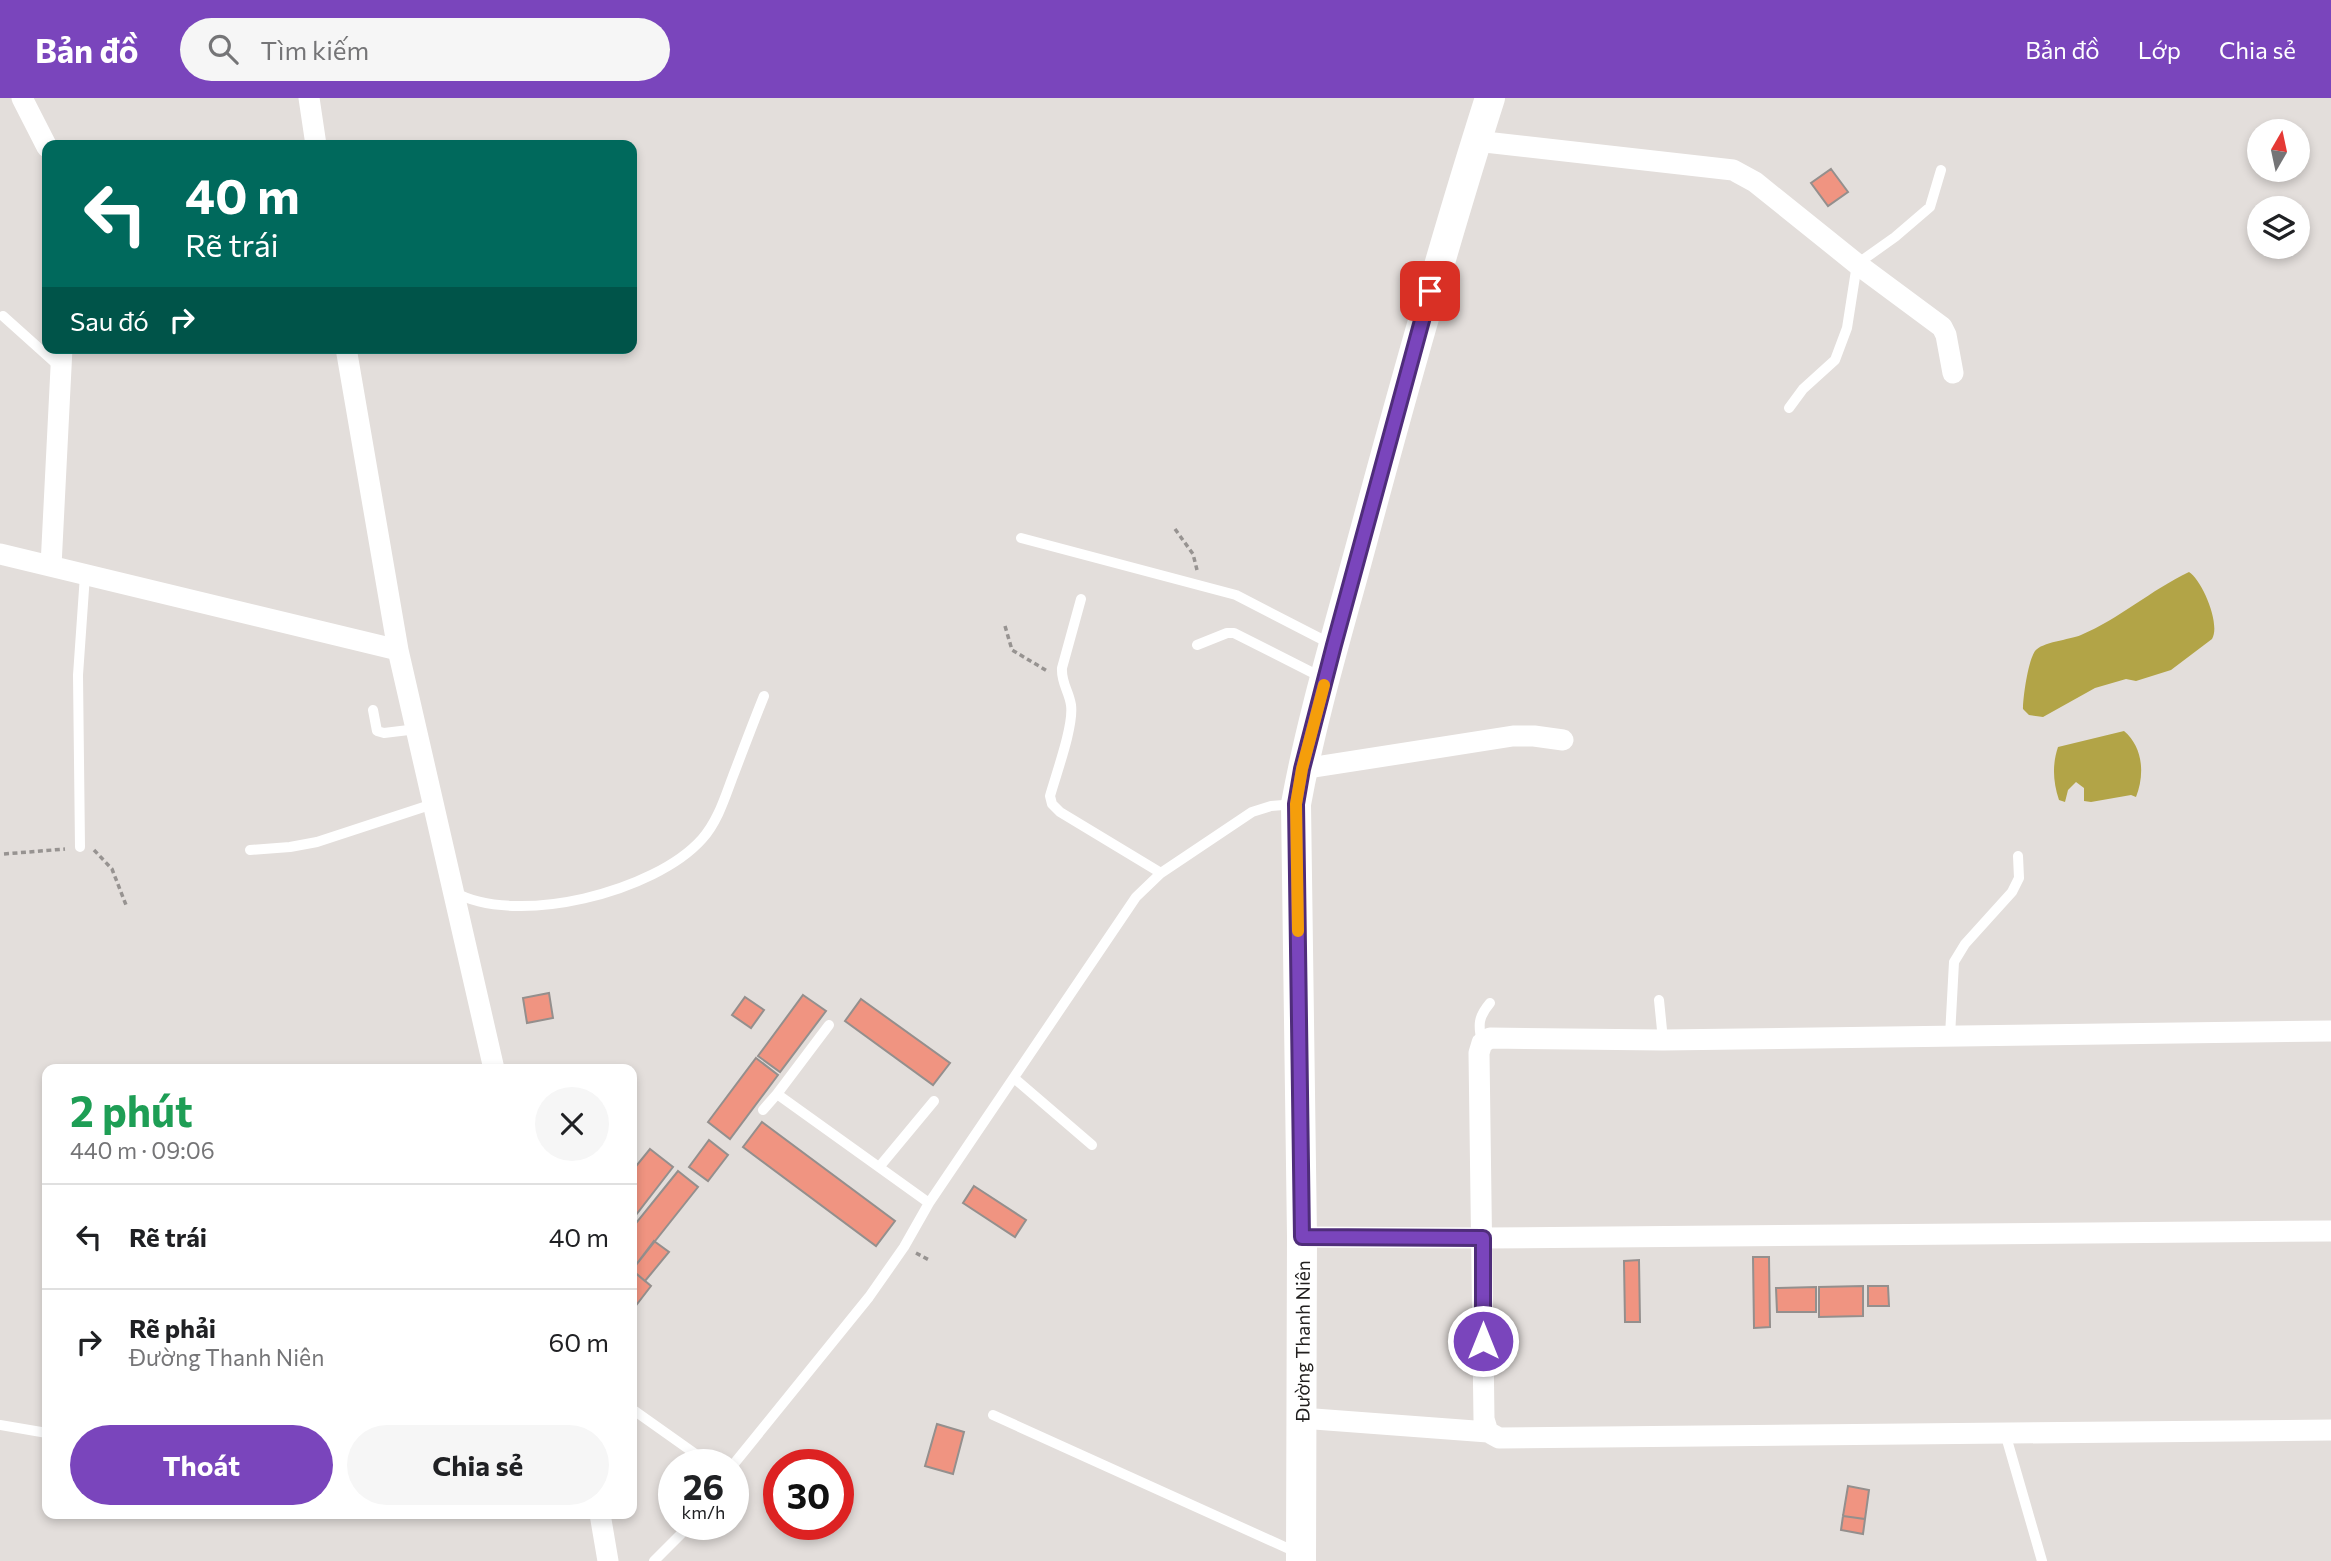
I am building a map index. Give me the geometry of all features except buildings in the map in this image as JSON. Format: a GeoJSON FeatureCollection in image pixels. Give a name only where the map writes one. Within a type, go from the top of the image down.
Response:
{"type":"FeatureCollection","features":[{"type":"Feature","properties":{"kind":"main road","name":"Đường Thanh Niên"},"geometry":{"type":"LineString","coordinates":[[1301,1557],[1302,1237],[1296,804],[1302,769],[1334,645],[1422,316],[1490,98]]}},
{"type":"Feature","properties":{"kind":"street"},"geometry":{"type":"LineString","coordinates":[[22,98],[43,140]]}},
{"type":"Feature","properties":{"kind":"street"},"geometry":{"type":"LineString","coordinates":[[309,98],[315,140]]}},
{"type":"Feature","properties":{"kind":"street"},"geometry":{"type":"LineString","coordinates":[[1476,141],[1733,170],[1755,182],[1857,264],[1942,327],[1953,373]]}},
{"type":"Feature","properties":{"kind":"street"},"geometry":{"type":"LineString","coordinates":[[348,354],[398,650],[493,1064]]}},
{"type":"Feature","properties":{"kind":"street"},"geometry":{"type":"LineString","coordinates":[[51,566],[61,358]]}},
{"type":"Feature","properties":{"kind":"street"},"geometry":{"type":"LineString","coordinates":[[0,554],[398,650]]}},
{"type":"Feature","properties":{"kind":"street"},"geometry":{"type":"LineString","coordinates":[[1302,769],[1513,736],[1563,740]]}},
{"type":"Feature","properties":{"kind":"street"},"geometry":{"type":"LineString","coordinates":[[1488,1432],[1484,1419],[1479,1052],[1482,1043],[1490,1038],[1663,1040],[2331,1031]]}},
{"type":"Feature","properties":{"kind":"street"},"geometry":{"type":"LineString","coordinates":[[1302,1237],[2331,1231]]}},
{"type":"Feature","properties":{"kind":"street"},"geometry":{"type":"LineString","coordinates":[[1301,1418],[1488,1432],[1499,1438],[2331,1430]]}},
{"type":"Feature","properties":{"kind":"street"},"geometry":{"type":"LineString","coordinates":[[601,1519],[608,1561]]}},
{"type":"Feature","properties":{"kind":"lane"},"geometry":{"type":"LineString","coordinates":[[1789,408],[1803,389],[1835,360],[1847,328],[1857,264],[1895,237],[1930,207],[1941,170]]}},
{"type":"Feature","properties":{"kind":"lane"},"geometry":{"type":"LineString","coordinates":[[3,316],[42,344]]}},
{"type":"Feature","properties":{"kind":"lane"},"geometry":{"type":"LineString","coordinates":[[1021,538],[1107,563],[1236,595],[1334,645]]}},
{"type":"Feature","properties":{"kind":"lane"},"geometry":{"type":"LineString","coordinates":[[80,847],[78,675],[85,575]]}},
{"type":"Feature","properties":{"kind":"lane"},"geometry":{"type":"LineString","coordinates":[[1081,599],[1061,679],[1071,706],[1065,742],[1050,796],[1052,804],[1060,812],[1161,873]]}},
{"type":"Feature","properties":{"kind":"lane"},"geometry":{"type":"LineString","coordinates":[[1197,645],[1227,633],[1234,633],[1326,680]]}},
{"type":"Feature","properties":{"kind":"lane"},"geometry":{"type":"LineString","coordinates":[[454,892],[469,900],[505,907],[534,907],[612,891],[676,862],[703,838],[720,811],[764,696]]}},
{"type":"Feature","properties":{"kind":"lane"},"geometry":{"type":"LineString","coordinates":[[373,710],[377,731],[384,733],[417,729]]}},
{"type":"Feature","properties":{"kind":"lane"},"geometry":{"type":"LineString","coordinates":[[250,850],[317,842],[433,804]]}},
{"type":"Feature","properties":{"kind":"lane"},"geometry":{"type":"LineString","coordinates":[[746,1449],[869,1297],[904,1247],[929,1203],[1136,897],[1161,873],[1252,812],[1271,806],[1296,804]]}},
{"type":"Feature","properties":{"kind":"lane"},"geometry":{"type":"LineString","coordinates":[[1950,1036],[1954,962],[1965,944],[2012,892],[2019,878],[2018,856]]}},
{"type":"Feature","properties":{"kind":"lane"},"geometry":{"type":"LineString","coordinates":[[1659,1000],[1663,1040]]}},
{"type":"Feature","properties":{"kind":"lane"},"geometry":{"type":"LineString","coordinates":[[1482,1043],[1480,1015],[1490,1003]]}},
{"type":"Feature","properties":{"kind":"lane"},"geometry":{"type":"LineString","coordinates":[[763,1110],[829,1025]]}},
{"type":"Feature","properties":{"kind":"lane"},"geometry":{"type":"LineString","coordinates":[[1014,1078],[1092,1145]]}},
{"type":"Feature","properties":{"kind":"lane"},"geometry":{"type":"LineString","coordinates":[[777,1094],[929,1203]]}},
{"type":"Feature","properties":{"kind":"lane"},"geometry":{"type":"LineString","coordinates":[[880,1166],[934,1101]]}},
{"type":"Feature","properties":{"kind":"lane"},"geometry":{"type":"LineString","coordinates":[[637,1413],[688,1449]]}},
{"type":"Feature","properties":{"kind":"lane"},"geometry":{"type":"LineString","coordinates":[[993,1415],[1301,1557]]}},
{"type":"Feature","properties":{"kind":"lane"},"geometry":{"type":"LineString","coordinates":[[0,1425],[42,1432]]}},
{"type":"Feature","properties":{"kind":"lane"},"geometry":{"type":"LineString","coordinates":[[2005,1433],[2042,1561]]}},
{"type":"Feature","properties":{"kind":"lane"},"geometry":{"type":"LineString","coordinates":[[654,1561],[675,1540]]}},
{"type":"Feature","properties":{"kind":"path"},"geometry":{"type":"LineString","coordinates":[[1175,529],[1193,554],[1202,585]]}},
{"type":"Feature","properties":{"kind":"path"},"geometry":{"type":"LineString","coordinates":[[1005,626],[1012,650],[1061,679]]}},
{"type":"Feature","properties":{"kind":"shaded area"},"geometry":{"type":"Polygon","coordinates":[[[2189,572],[2209,603],[2214,623],[2212,639],[2171,670],[2136,681],[2126,679],[2095,688],[2043,717],[2029,715],[2023,709],[2028,671],[2032,656],[2038,648],[2095,628],[2189,572]]]}},
{"type":"Feature","properties":{"kind":"shaded area"},"geometry":{"type":"Polygon","coordinates":[[[2124,731],[2135,745],[2141,761],[2141,779],[2136,797],[2131,795],[2084,801],[2084,788],[2076,782],[2068,790],[2065,802],[2059,800],[2054,773],[2058,747],[2124,731]]]}},
{"type":"Feature","properties":{"kind":"slow traffic"},"geometry":{"type":"LineString","coordinates":[[1298,931],[1296,804],[1302,769],[1324,685]]}},
{"type":"Feature","properties":{"kind":"route"},"geometry":{"type":"LineString","coordinates":[[1430,291],[1334,645],[1302,769],[1296,804],[1302,1237],[1483,1238],[1483,1341]]}}]}
